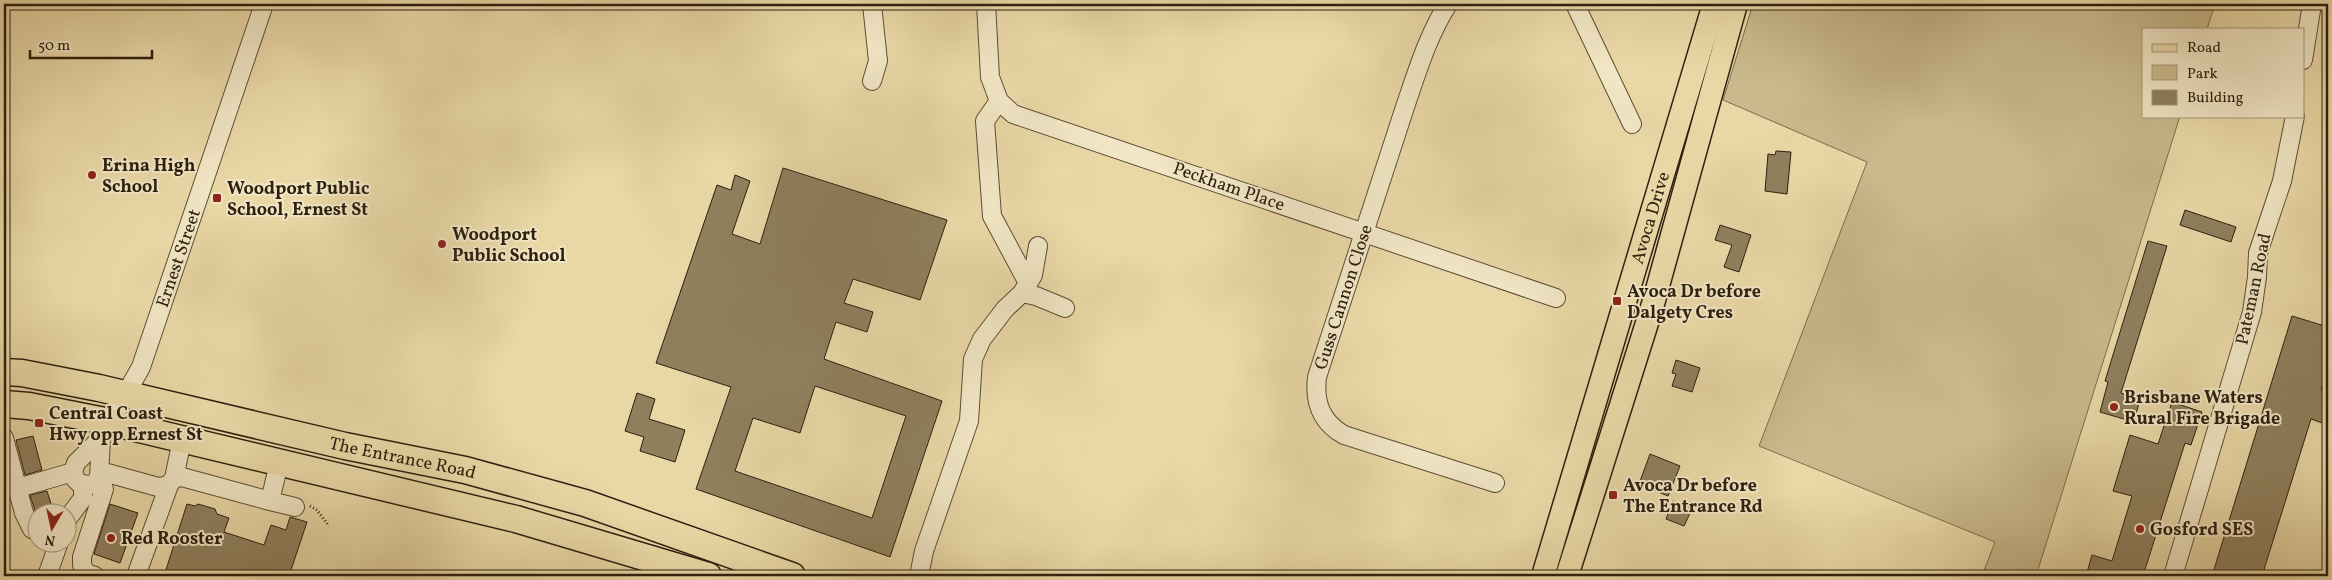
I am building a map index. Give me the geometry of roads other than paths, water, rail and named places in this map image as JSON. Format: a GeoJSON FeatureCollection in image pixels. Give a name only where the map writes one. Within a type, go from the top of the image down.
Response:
{"type":"FeatureCollection","features":[{"type":"Feature","properties":{"kind":"highway","name":"The Entrance Road"},"geometry":{"type":"LineString","coordinates":[[4,372],[22,373],[127,394],[345,446],[474,472],[585,503],[792,576]]}},
{"type":"Feature","properties":{"kind":"highway","name":"The Entrance Road"},"geometry":{"type":"LineString","coordinates":[[4,404],[29,406],[105,430],[182,440],[516,519],[708,576]]}},
{"type":"Feature","properties":{"kind":"main road","name":"Avoca Drive"},"geometry":{"type":"LineString","coordinates":[[1542,576],[1714,4]]}},
{"type":"Feature","properties":{"kind":"main road","name":"Avoca Drive"},"geometry":{"type":"LineString","coordinates":[[1566,576],[1653,304],[1736,4]]}},
{"type":"Feature","properties":{"kind":"street","name":"Ernest Street"},"geometry":{"type":"LineString","coordinates":[[105,430],[127,394],[141,366],[264,4]]}},
{"type":"Feature","properties":{"kind":"street"},"geometry":{"type":"LineString","coordinates":[[872,4],[878,61],[872,81]]}},
{"type":"Feature","properties":{"kind":"street"},"geometry":{"type":"LineString","coordinates":[[986,4],[990,77],[999,101],[985,121],[992,216],[1025,288],[1036,296],[1065,308]]}},
{"type":"Feature","properties":{"kind":"street","name":"Guss Cannon Close"},"geometry":{"type":"LineString","coordinates":[[1448,4],[1440,17],[1420,62],[1317,377],[1315,395],[1320,412],[1332,428],[1344,435],[1495,483]]}},
{"type":"Feature","properties":{"kind":"street"},"geometry":{"type":"LineString","coordinates":[[1575,4],[1632,124]]}},
{"type":"Feature","properties":{"kind":"street"},"geometry":{"type":"LineString","coordinates":[[2304,54],[2312,4]]}},
{"type":"Feature","properties":{"kind":"street","name":"Peckham Place"},"geometry":{"type":"LineString","coordinates":[[999,101],[1013,114],[1556,298]]}},
{"type":"Feature","properties":{"kind":"street","name":"Pateman Road"},"geometry":{"type":"LineString","coordinates":[[2173,576],[2252,312],[2258,253],[2282,181],[2295,118]]}},
{"type":"Feature","properties":{"kind":"street"},"geometry":{"type":"LineString","coordinates":[[919,576],[924,552],[969,422],[973,359],[982,339],[1005,309],[1025,288],[1033,275],[1038,246]]}},
{"type":"Feature","properties":{"kind":"street"},"geometry":{"type":"LineString","coordinates":[[95,576],[86,573],[82,565],[82,557],[104,489],[100,474],[105,430]]}},
{"type":"Feature","properties":{"kind":"street"},"geometry":{"type":"LineString","coordinates":[[78,505],[83,498],[78,478],[79,459],[105,430]]}},
{"type":"Feature","properties":{"kind":"street"},"geometry":{"type":"LineString","coordinates":[[4,438],[24,513],[28,521]]}},
{"type":"Feature","properties":{"kind":"street"},"geometry":{"type":"LineString","coordinates":[[136,576],[172,482],[182,440]]}},
{"type":"Feature","properties":{"kind":"street"},"geometry":{"type":"LineString","coordinates":[[270,501],[280,463]]}},
{"type":"Feature","properties":{"kind":"street"},"geometry":{"type":"LineString","coordinates":[[18,488],[78,478],[94,484],[100,474]]}},
{"type":"Feature","properties":{"kind":"street"},"geometry":{"type":"LineString","coordinates":[[100,474],[158,487],[182,477],[295,507]]}},
{"type":"Feature","properties":{"kind":"street"},"geometry":{"type":"LineString","coordinates":[[48,576],[56,552]]}},
{"type":"Feature","properties":{"kind":"place","name":"Erina High School"},"geometry":{"type":"Point","coordinates":[92,175]}},
{"type":"Feature","properties":{"kind":"place","name":"Woodport Public School, Ernest St"},"geometry":{"type":"Point","coordinates":[217,198]}},
{"type":"Feature","properties":{"kind":"place","name":"Woodport Public School"},"geometry":{"type":"Point","coordinates":[442,244]}},
{"type":"Feature","properties":{"kind":"place","name":"Avoca Dr before Dalgety Cres"},"geometry":{"type":"Point","coordinates":[1617,301]}},
{"type":"Feature","properties":{"kind":"place","name":"Brisbane Waters Rural Fire Brigade"},"geometry":{"type":"Point","coordinates":[2114,407]}},
{"type":"Feature","properties":{"kind":"place","name":"Central Coast Hwy opp Ernest St"},"geometry":{"type":"Point","coordinates":[39,423]}},
{"type":"Feature","properties":{"kind":"place","name":"Avoca Dr before The Entrance Rd"},"geometry":{"type":"Point","coordinates":[1613,495]}},
{"type":"Feature","properties":{"kind":"place","name":"Gosford SES"},"geometry":{"type":"Point","coordinates":[2140,529]}},
{"type":"Feature","properties":{"kind":"place","name":"Red Rooster"},"geometry":{"type":"Point","coordinates":[111,538]}}]}
